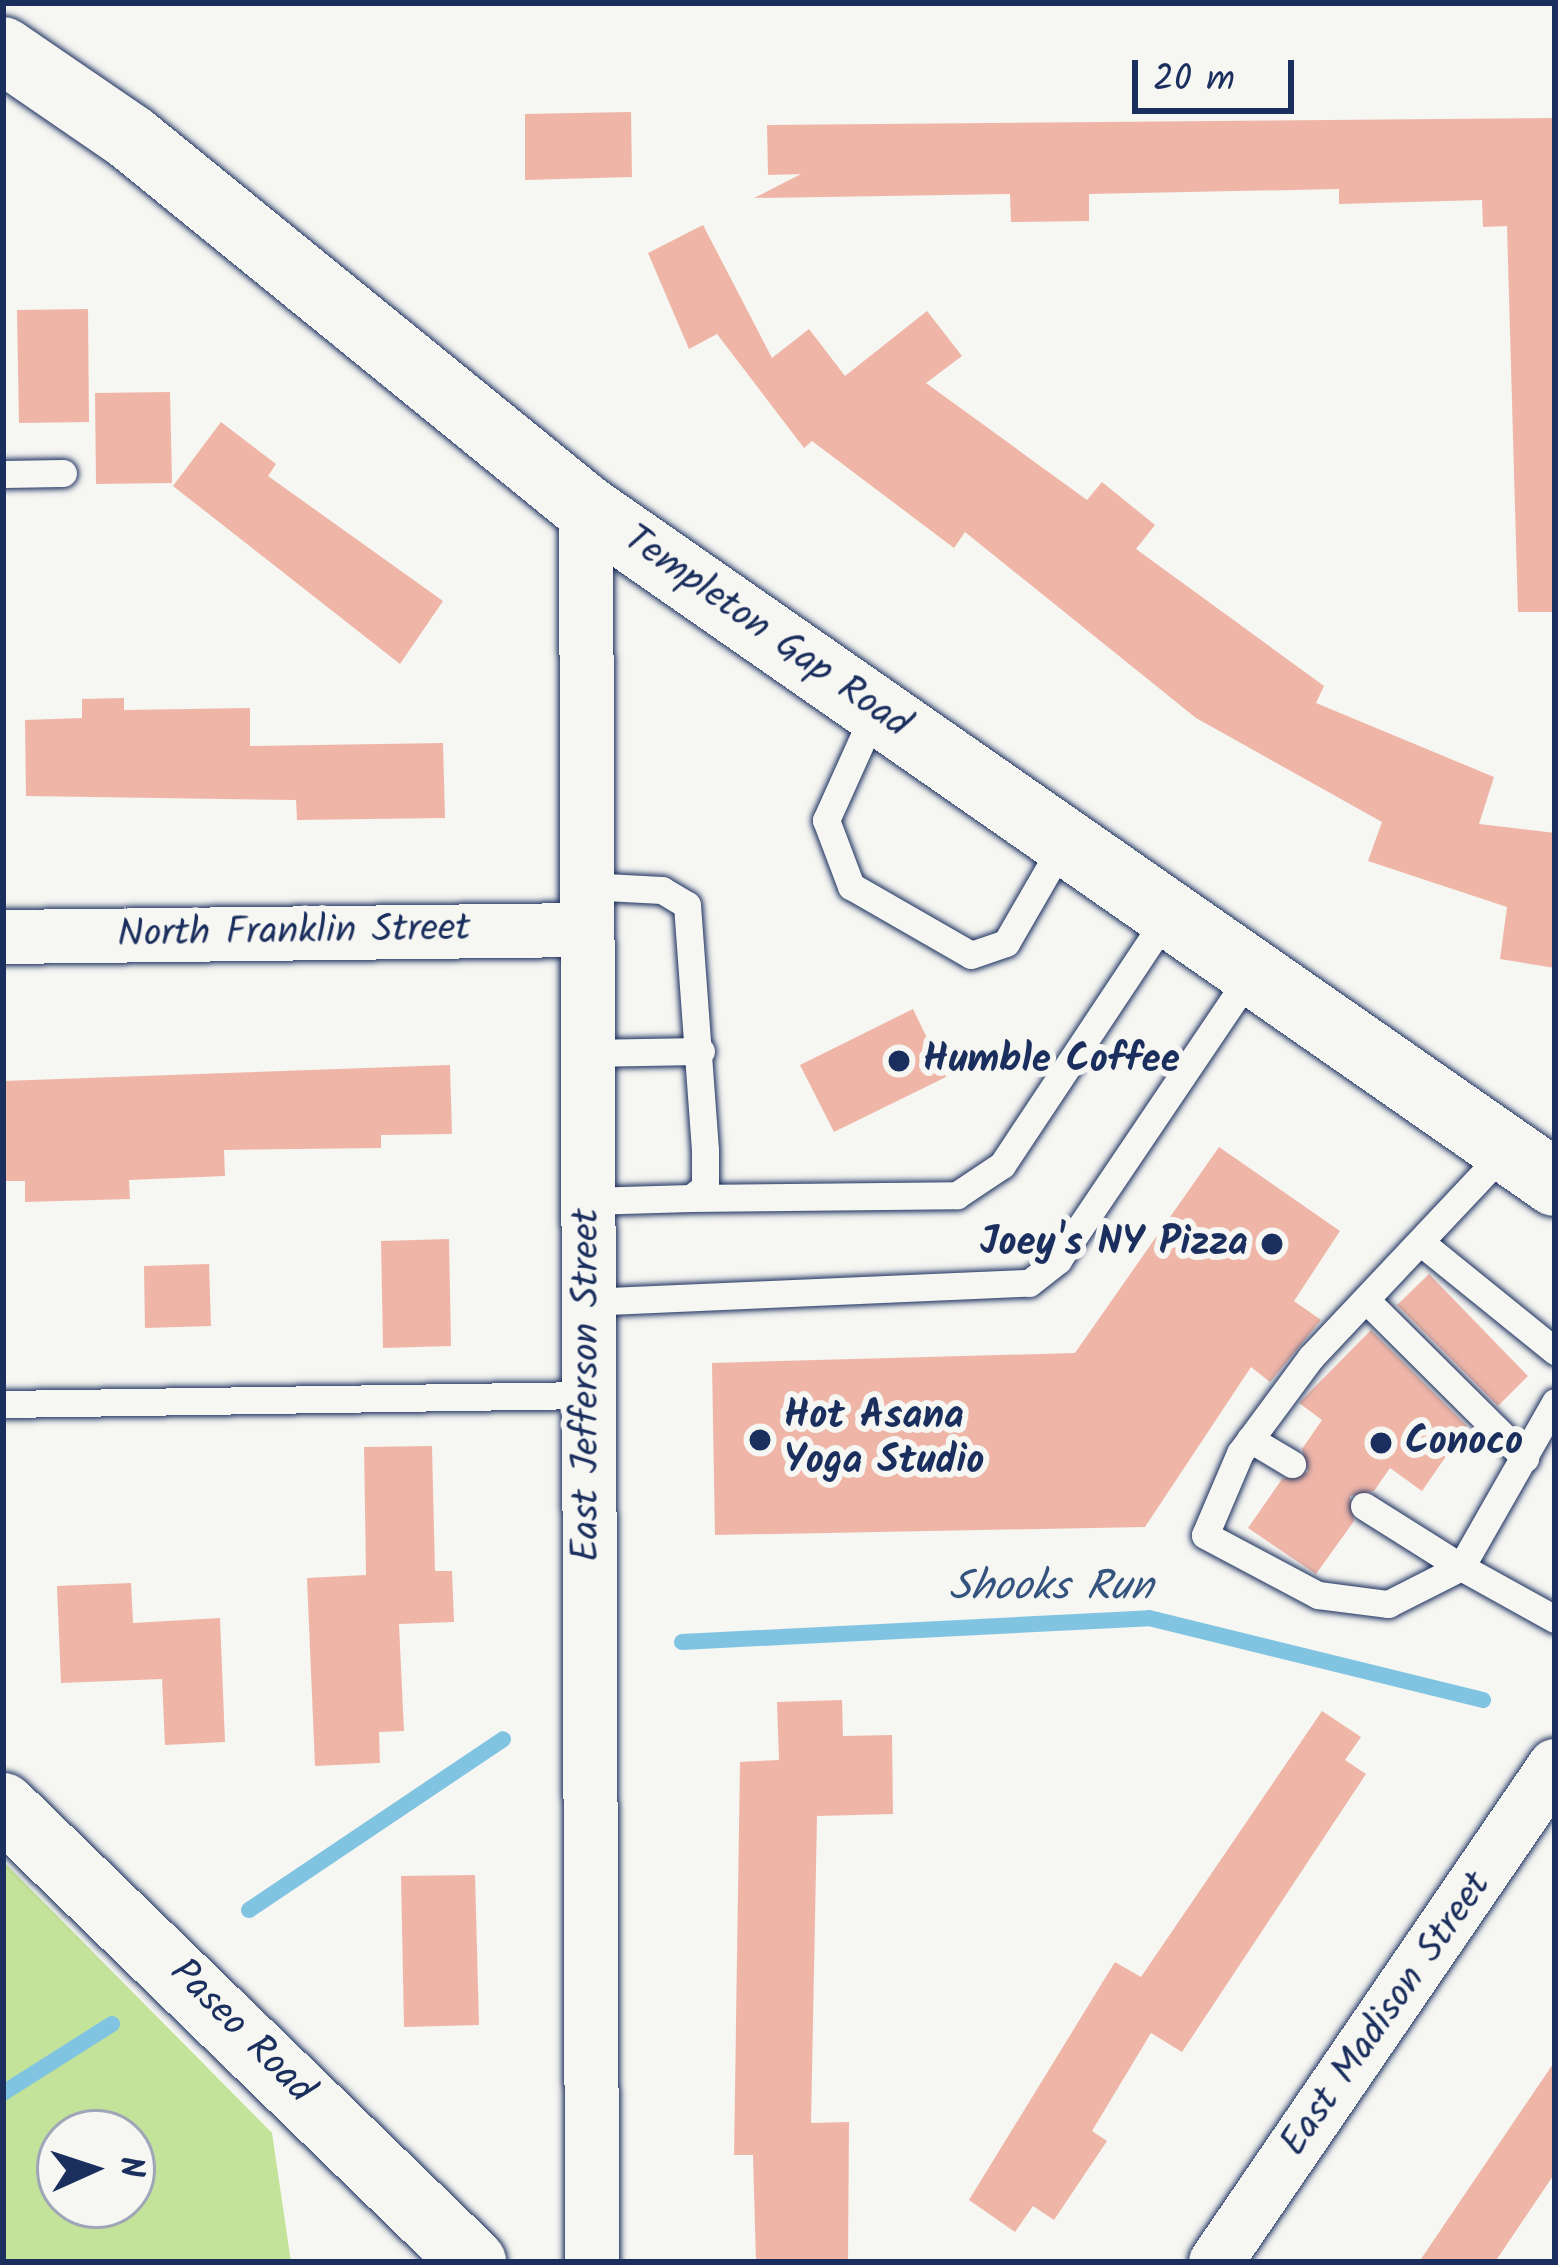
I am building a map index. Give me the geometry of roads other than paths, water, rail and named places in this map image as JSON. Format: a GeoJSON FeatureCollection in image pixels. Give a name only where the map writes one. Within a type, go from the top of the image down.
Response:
{"type":"FeatureCollection","features":[{"type":"Feature","properties":{"kind":"street","name":"Templeton Gap Road"},"geometry":{"type":"LineString","coordinates":[[3,50],[130,137],[586,508],[1531,1166]]}},
{"type":"Feature","properties":{"kind":"street","name":"East Jefferson Street"},"geometry":{"type":"LineString","coordinates":[[586,508],[592,2262]]}},
{"type":"Feature","properties":{"kind":"street","name":"North Franklin Street"},"geometry":{"type":"LineString","coordinates":[[3,937],[585,908]]}},
{"type":"Feature","properties":{"kind":"street","name":"East Madison Street"},"geometry":{"type":"LineString","coordinates":[[1216,2262],[1555,1766]]}},
{"type":"Feature","properties":{"kind":"street","name":"Paseo Road"},"geometry":{"type":"LineString","coordinates":[[3,1807],[473,2262]]}},
{"type":"Feature","properties":{"kind":"lane"},"geometry":{"type":"LineString","coordinates":[[3,474],[63,473]]}},
{"type":"Feature","properties":{"kind":"lane"},"geometry":{"type":"LineString","coordinates":[[876,709],[826,820],[851,886],[970,955],[1006,943],[1065,841]]}},
{"type":"Feature","properties":{"kind":"lane"},"geometry":{"type":"LineString","coordinates":[[585,908],[662,890],[687,905],[700,1051],[705,1187],[692,1198]]}},
{"type":"Feature","properties":{"kind":"lane"},"geometry":{"type":"LineString","coordinates":[[587,1201],[957,1195],[1002,1165],[1169,914]]}},
{"type":"Feature","properties":{"kind":"lane"},"geometry":{"type":"LineString","coordinates":[[587,1302],[1029,1283],[1058,1260],[1252,972]]}},
{"type":"Feature","properties":{"kind":"lane"},"geometry":{"type":"LineString","coordinates":[[586,1053],[700,1051]]}},
{"type":"Feature","properties":{"kind":"lane"},"geometry":{"type":"LineString","coordinates":[[1531,1166],[1424,1245],[1366,1301],[1250,1439],[1204,1519],[1204,1535],[1227,1555],[1318,1595],[1388,1604],[1461,1567],[1555,1402]]}},
{"type":"Feature","properties":{"kind":"lane"},"geometry":{"type":"LineString","coordinates":[[1424,1245],[1555,1352]]}},
{"type":"Feature","properties":{"kind":"lane"},"geometry":{"type":"LineString","coordinates":[[1366,1301],[1525,1458]]}},
{"type":"Feature","properties":{"kind":"lane"},"geometry":{"type":"LineString","coordinates":[[3,1404],[587,1395]]}},
{"type":"Feature","properties":{"kind":"lane"},"geometry":{"type":"LineString","coordinates":[[1250,1439],[1292,1464]]}},
{"type":"Feature","properties":{"kind":"lane"},"geometry":{"type":"LineString","coordinates":[[1364,1506],[1555,1619]]}},
{"type":"Feature","properties":{"kind":"waterway","name":"Shooks Run"},"geometry":{"type":"LineString","coordinates":[[682,1642],[1149,1618],[1483,1700]]}},
{"type":"Feature","properties":{"kind":"waterway","name":"Shooks Run"},"geometry":{"type":"LineString","coordinates":[[249,1910],[503,1739]]}},
{"type":"Feature","properties":{"kind":"waterway","name":"Shooks Run"},"geometry":{"type":"LineString","coordinates":[[3,2093],[112,2024]]}},
{"type":"Feature","properties":{"kind":"place","name":"Humble Coffee"},"geometry":{"type":"Point","coordinates":[899,1061]}},
{"type":"Feature","properties":{"kind":"place","name":"Joey's NY Pizza"},"geometry":{"type":"Point","coordinates":[1272,1244]}},
{"type":"Feature","properties":{"kind":"place","name":"Hot Asana Yoga Studio"},"geometry":{"type":"Point","coordinates":[760,1440]}},
{"type":"Feature","properties":{"kind":"place","name":"Conoco"},"geometry":{"type":"Point","coordinates":[1381,1443]}}]}
